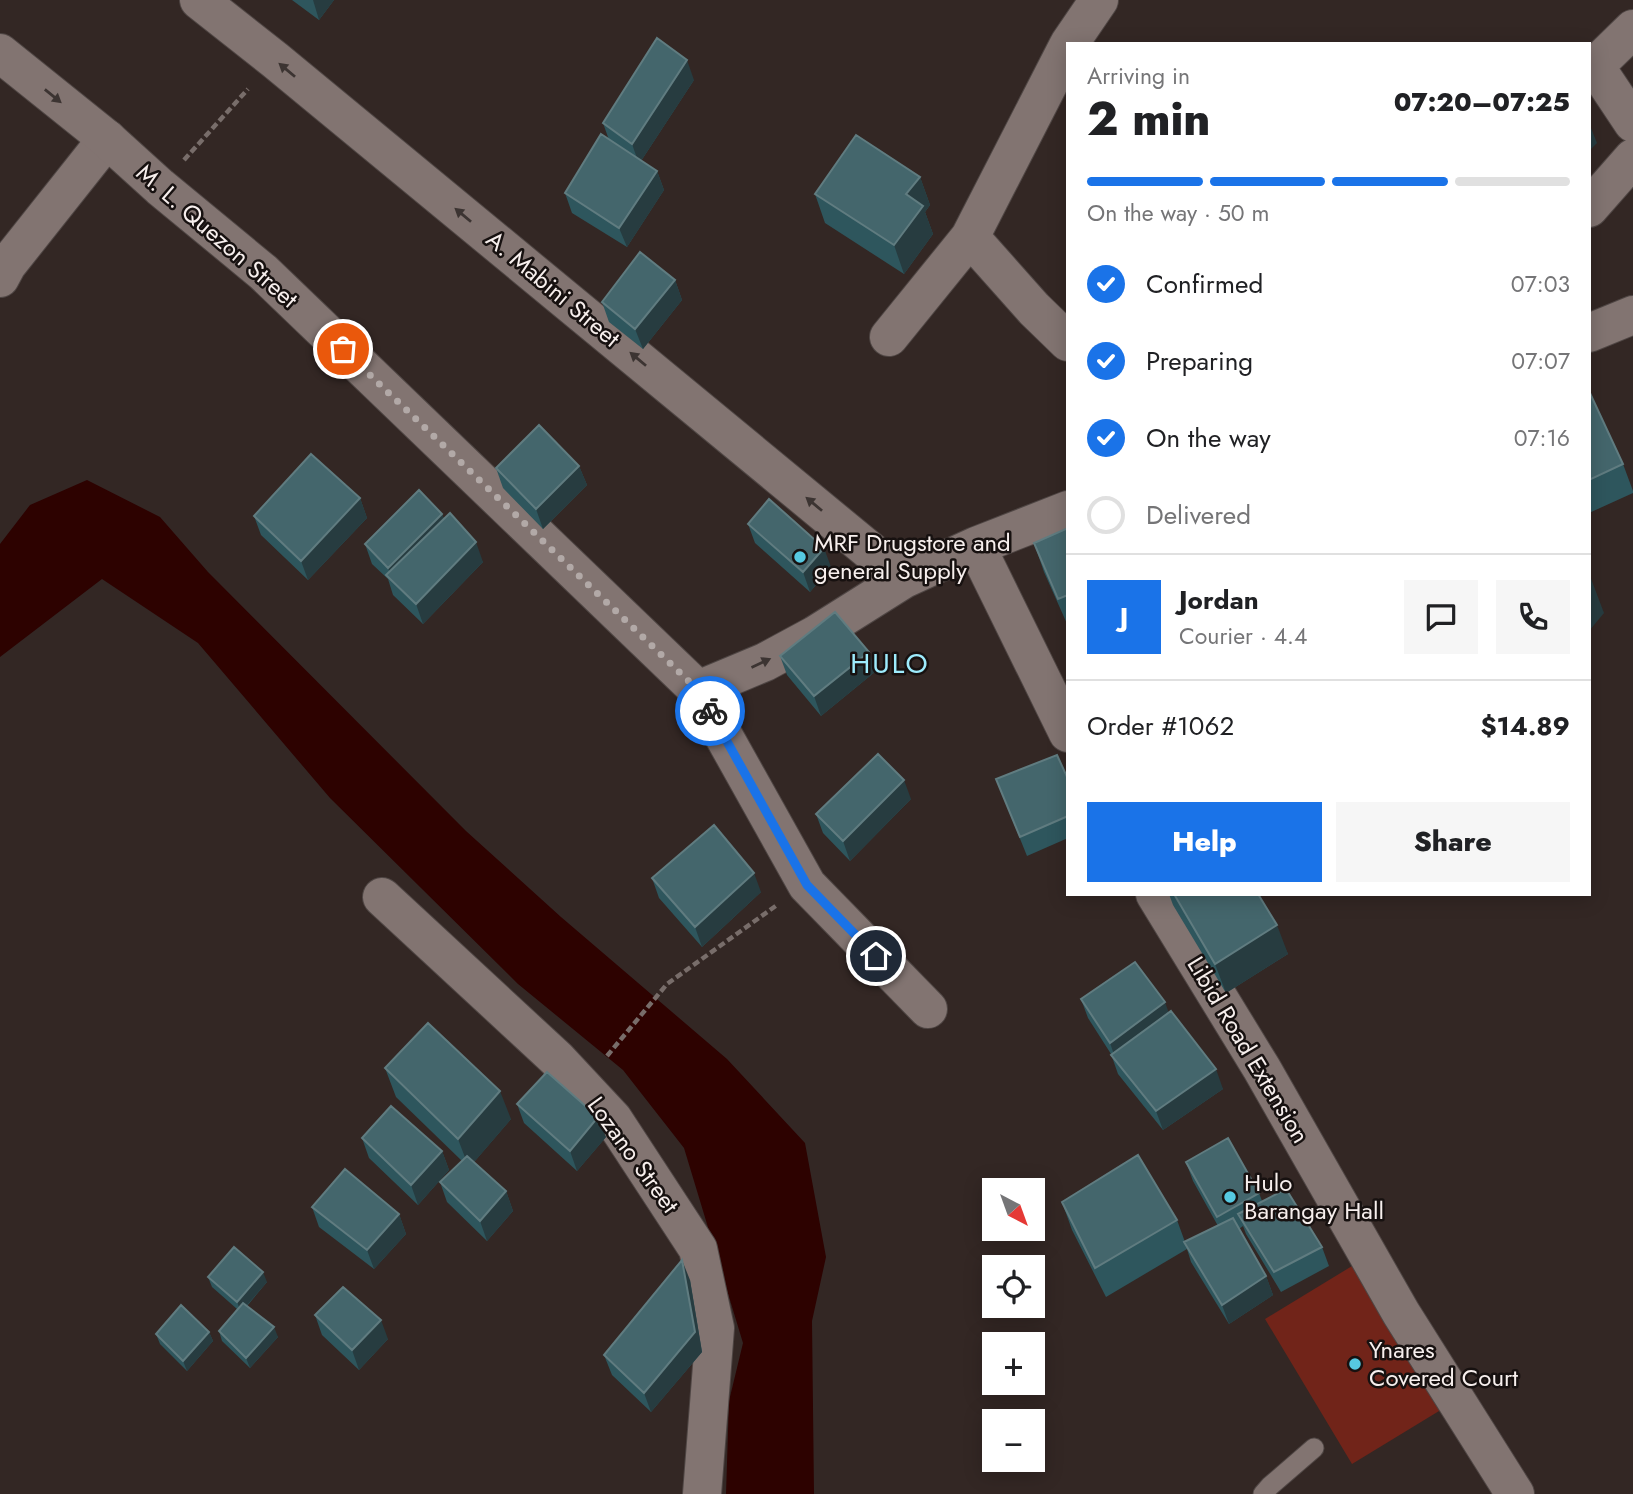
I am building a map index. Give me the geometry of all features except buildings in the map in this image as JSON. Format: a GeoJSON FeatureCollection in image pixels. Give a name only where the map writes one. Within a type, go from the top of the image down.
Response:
{"type":"FeatureCollection","features":[{"type":"Feature","properties":{"kind":"street","name":"A. Mabini Street"},"geometry":{"type":"LineString","coordinates":[[199,0],[904,579]]}},
{"type":"Feature","properties":{"kind":"street"},"geometry":{"type":"LineString","coordinates":[[1070,42],[1099,0]]}},
{"type":"Feature","properties":{"kind":"street"},"geometry":{"type":"LineString","coordinates":[[1633,29],[1595,66],[1633,122]]}},
{"type":"Feature","properties":{"kind":"street"},"geometry":{"type":"LineString","coordinates":[[889,337],[970,237],[1066,49]]}},
{"type":"Feature","properties":{"kind":"street","name":"M. L. Quezon Street"},"geometry":{"type":"LineString","coordinates":[[0,53],[107,139],[160,187],[263,272],[698,690],[807,885],[928,1009]]}},
{"type":"Feature","properties":{"kind":"street"},"geometry":{"type":"LineString","coordinates":[[0,278],[7,265],[107,139]]}},
{"type":"Feature","properties":{"kind":"street"},"geometry":{"type":"LineString","coordinates":[[1591,206],[1633,158]]}},
{"type":"Feature","properties":{"kind":"street"},"geometry":{"type":"LineString","coordinates":[[970,237],[1034,309],[1066,340]]}},
{"type":"Feature","properties":{"kind":"street"},"geometry":{"type":"LineString","coordinates":[[1591,332],[1633,315]]}},
{"type":"Feature","properties":{"kind":"street"},"geometry":{"type":"LineString","coordinates":[[698,690],[765,662],[815,635],[904,579],[1066,511]]}},
{"type":"Feature","properties":{"kind":"street"},"geometry":{"type":"LineString","coordinates":[[976,547],[1066,729]]}},
{"type":"Feature","properties":{"kind":"street","name":"Libid Road Extension"},"geometry":{"type":"LineString","coordinates":[[1156,896],[1262,1069],[1401,1313],[1516,1494]]}},
{"type":"Feature","properties":{"kind":"street","name":"Lozano Street"},"geometry":{"type":"LineString","coordinates":[[382,897],[557,1059],[613,1119],[698,1249],[715,1328],[702,1494]]}},
{"type":"Feature","properties":{"kind":"lane"},"geometry":{"type":"LineString","coordinates":[[1263,1494],[1314,1448]]}},
{"type":"Feature","properties":{"kind":"path"},"geometry":{"type":"LineString","coordinates":[[160,187],[275,60]]}},
{"type":"Feature","properties":{"kind":"path"},"geometry":{"type":"LineString","coordinates":[[601,1063],[667,984],[807,885]]}},
{"type":"Feature","properties":{"kind":"shaded area"},"geometry":{"type":"Polygon","coordinates":[[[87,480],[160,517],[208,572],[466,831],[561,917],[727,1059],[805,1143],[826,1257],[812,1321],[814,1494],[726,1494],[729,1401],[743,1343],[684,1148],[623,1070],[518,984],[330,798],[198,643],[102,579],[0,657],[0,544],[30,505],[87,480]]]}},
{"type":"Feature","properties":{"kind":"shaded area","name":"Ynares Covered Court"},"geometry":{"type":"Polygon","coordinates":[[[1357,1263],[1444,1408],[1352,1464],[1265,1319],[1357,1263]]]}},
{"type":"Feature","properties":{"kind":"way so far"},"geometry":{"type":"LineString","coordinates":[[343,349],[698,690],[710,711]]}},
{"type":"Feature","properties":{"kind":"place","name":"MRF Drugstore and general Supply"},"geometry":{"type":"Point","coordinates":[800,557]}},
{"type":"Feature","properties":{"kind":"place","name":"Hulo Barangay Hall"},"geometry":{"type":"Point","coordinates":[1230,1197]}},
{"type":"Feature","properties":{"kind":"place","name":"Ynares Covered Court"},"geometry":{"type":"Point","coordinates":[1355,1364]}},
{"type":"Feature","properties":{"kind":"district","name":"HULO"},"geometry":{"type":"Point","coordinates":[890,663]}},
{"type":"Feature","properties":{"kind":"route"},"geometry":{"type":"LineString","coordinates":[[710,711],[807,885],[876,956]]}}]}
